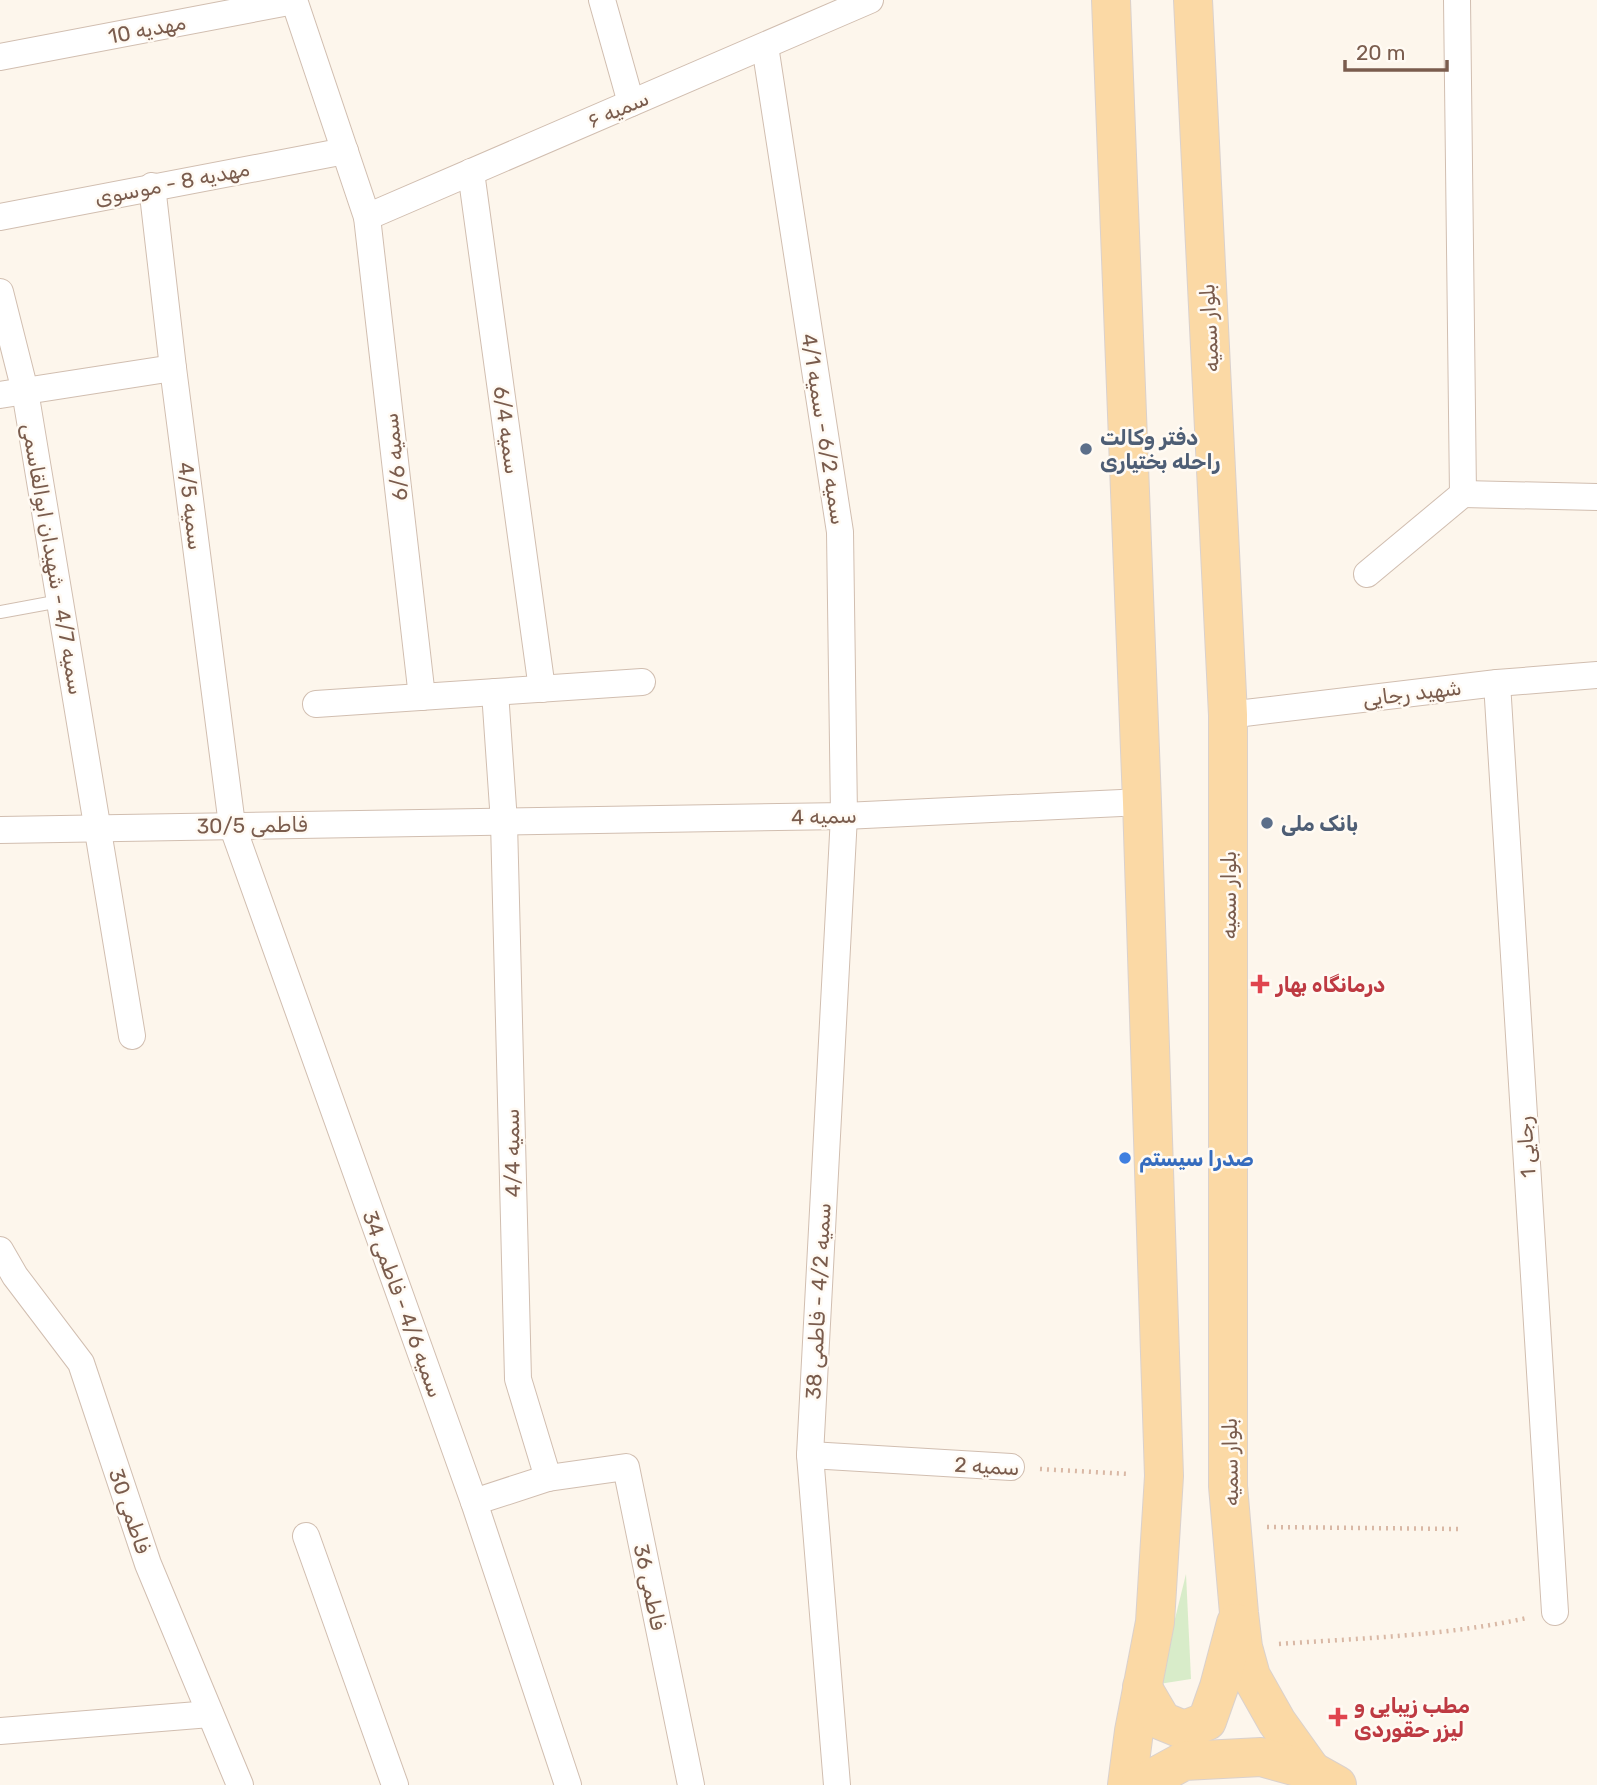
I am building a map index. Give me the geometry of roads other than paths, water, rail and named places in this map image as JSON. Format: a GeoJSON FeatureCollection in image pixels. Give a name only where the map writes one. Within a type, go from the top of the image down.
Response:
{"type":"FeatureCollection","features":[{"type":"Feature","properties":{"kind":"main road"},"geometry":{"type":"LineString","coordinates":[[1111,0],[1142,802],[1164,1476],[1154,1622],[1134,1731],[1128,1785]]}},
{"type":"Feature","properties":{"kind":"main road","name":"بلوار سمیه"},"geometry":{"type":"LineString","coordinates":[[1193,0],[1228,715],[1228,1486],[1241,1630],[1251,1676],[1277,1722],[1324,1778]]}},
{"type":"Feature","properties":{"kind":"main road"},"geometry":{"type":"LineString","coordinates":[[1142,1687],[1162,1721],[1184,1730],[1207,1721],[1241,1630]]}},
{"type":"Feature","properties":{"kind":"main road"},"geometry":{"type":"LineString","coordinates":[[1140,1785],[1184,1761],[1261,1757],[1324,1778]]}},
{"type":"Feature","properties":{"kind":"street","name":"مهدیه 10"},"geometry":{"type":"LineString","coordinates":[[0,57],[294,0]]}},
{"type":"Feature","properties":{"kind":"street","name":"سمیه 6/6"},"geometry":{"type":"LineString","coordinates":[[294,0],[367,217],[422,697]]}},
{"type":"Feature","properties":{"kind":"street"},"geometry":{"type":"LineString","coordinates":[[603,0],[631,103]]}},
{"type":"Feature","properties":{"kind":"street","name":"سمیه ۶"},"geometry":{"type":"LineString","coordinates":[[367,217],[870,0]]}},
{"type":"Feature","properties":{"kind":"street"},"geometry":{"type":"LineString","coordinates":[[1457,0],[1463,494]]}},
{"type":"Feature","properties":{"kind":"street","name":"سمیه 6/2 - سمیه 4/1"},"geometry":{"type":"LineString","coordinates":[[765,46],[840,532],[844,816]]}},
{"type":"Feature","properties":{"kind":"street","name":"مهدیه 8 - موسوی"},"geometry":{"type":"LineString","coordinates":[[0,217],[345,150]]}},
{"type":"Feature","properties":{"kind":"street","name":"سمیه 6/4"},"geometry":{"type":"LineString","coordinates":[[471,172],[542,689]]}},
{"type":"Feature","properties":{"kind":"street","name":"سمیه 4/5"},"geometry":{"type":"LineString","coordinates":[[152,186],[232,825]]}},
{"type":"Feature","properties":{"kind":"street","name":"سمیه 4/7 - شهیدان ابوالقاسمی"},"geometry":{"type":"LineString","coordinates":[[0,292],[12,393],[60,601],[132,1036]]}},
{"type":"Feature","properties":{"kind":"street"},"geometry":{"type":"LineString","coordinates":[[12,393],[173,368]]}},
{"type":"Feature","properties":{"kind":"street"},"geometry":{"type":"LineString","coordinates":[[1367,574],[1463,494],[1597,497]]}},
{"type":"Feature","properties":{"kind":"street","name":"شهید رجایی"},"geometry":{"type":"LineString","coordinates":[[1228,715],[1497,683],[1597,675]]}},
{"type":"Feature","properties":{"kind":"street"},"geometry":{"type":"LineString","coordinates":[[316,704],[642,682]]}},
{"type":"Feature","properties":{"kind":"street","name":"رجایی 1"},"geometry":{"type":"LineString","coordinates":[[1497,683],[1555,1612]]}},
{"type":"Feature","properties":{"kind":"street","name":"سمیه 4/4"},"geometry":{"type":"LineString","coordinates":[[495,692],[504,822],[518,1379],[548,1478]]}},
{"type":"Feature","properties":{"kind":"street","name":"سمیه 4"},"geometry":{"type":"LineString","coordinates":[[504,822],[844,816],[1142,802]]}},
{"type":"Feature","properties":{"kind":"street","name":"سمیه 4/2 - فاطمی 38"},"geometry":{"type":"LineString","coordinates":[[836,1785],[810,1455],[844,816]]}},
{"type":"Feature","properties":{"kind":"street","name":"فاطمی 30/5"},"geometry":{"type":"LineString","coordinates":[[0,830],[504,822]]}},
{"type":"Feature","properties":{"kind":"street","name":"سمیه 4/6 - فاطمی 34"},"geometry":{"type":"LineString","coordinates":[[232,825],[474,1502],[568,1785]]}},
{"type":"Feature","properties":{"kind":"street","name":"فاطمی 30"},"geometry":{"type":"LineString","coordinates":[[0,1250],[15,1276],[80,1363],[148,1564],[240,1785]]}},
{"type":"Feature","properties":{"kind":"street","name":"سمیه 2"},"geometry":{"type":"LineString","coordinates":[[810,1455],[1011,1467]]}},
{"type":"Feature","properties":{"kind":"street","name":"فاطمی 36"},"geometry":{"type":"LineString","coordinates":[[548,1478],[626,1467],[691,1785]]}},
{"type":"Feature","properties":{"kind":"street"},"geometry":{"type":"LineString","coordinates":[[474,1502],[548,1478]]}},
{"type":"Feature","properties":{"kind":"street"},"geometry":{"type":"LineString","coordinates":[[306,1536],[395,1785]]}},
{"type":"Feature","properties":{"kind":"street"},"geometry":{"type":"LineString","coordinates":[[0,1731],[211,1714]]}},
{"type":"Feature","properties":{"kind":"lane"},"geometry":{"type":"LineString","coordinates":[[0,612],[60,601]]}},
{"type":"Feature","properties":{"kind":"place","name":"دفتر وکالت راحله بختیاری"},"geometry":{"type":"Point","coordinates":[1086,449]}},
{"type":"Feature","properties":{"kind":"place","name":"بانک ملی"},"geometry":{"type":"Point","coordinates":[1267,823]}},
{"type":"Feature","properties":{"kind":"place","name":"درمانگاه بهار"},"geometry":{"type":"Point","coordinates":[1260,984]}},
{"type":"Feature","properties":{"kind":"place","name":"صدرا سیستم"},"geometry":{"type":"Point","coordinates":[1125,1158]}},
{"type":"Feature","properties":{"kind":"place","name":"مطب زیبایی و لیزر حقوردی"},"geometry":{"type":"Point","coordinates":[1338,1717]}}]}
